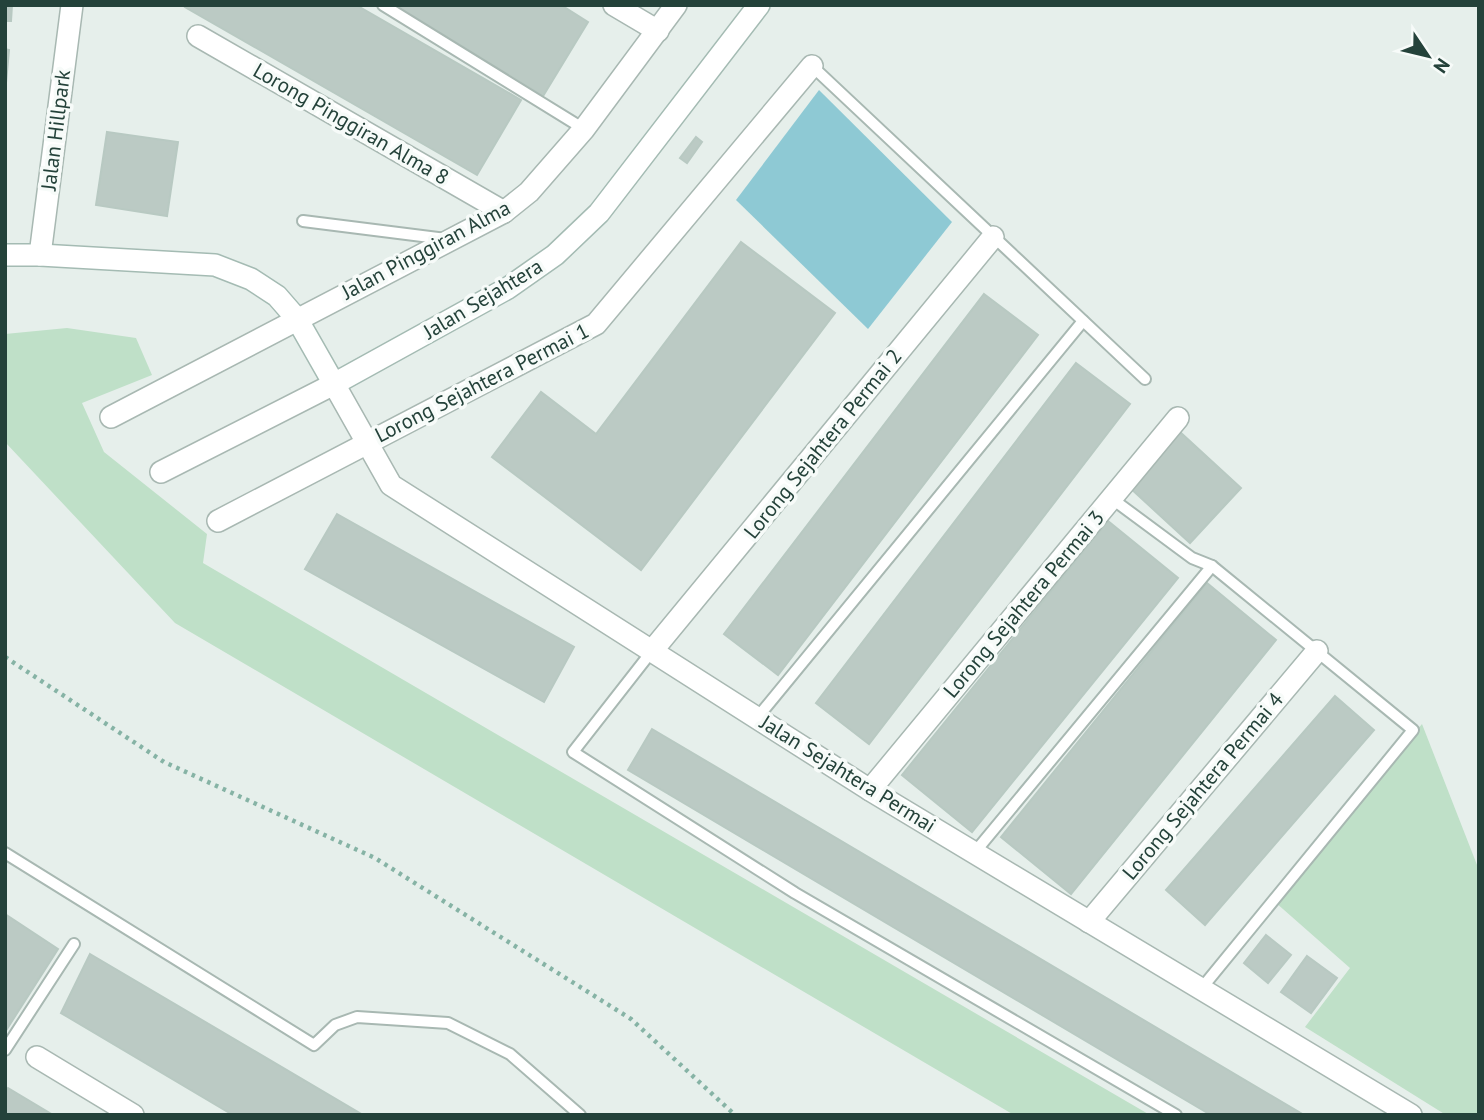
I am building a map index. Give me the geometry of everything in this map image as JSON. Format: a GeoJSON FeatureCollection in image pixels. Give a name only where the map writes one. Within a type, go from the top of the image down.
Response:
{"type":"FeatureCollection","features":[{"type":"Feature","properties":{"kind":"street","name":"Jalan Hillpark"},"geometry":{"type":"LineString","coordinates":[[40,255],[72,5]]}},
{"type":"Feature","properties":{"kind":"street"},"geometry":{"type":"LineString","coordinates":[[614,5],[658,31]]}},
{"type":"Feature","properties":{"kind":"street","name":"Jalan Pinggiran Alma"},"geometry":{"type":"LineString","coordinates":[[111,417],[504,212],[529,192],[584,129],[676,5]]}},
{"type":"Feature","properties":{"kind":"street","name":"Jalan Sejahtera"},"geometry":{"type":"LineString","coordinates":[[161,472],[334,384],[508,288],[555,255],[599,213],[759,5]]}},
{"type":"Feature","properties":{"kind":"street","name":"Lorong Pinggiran Alma 8"},"geometry":{"type":"LineString","coordinates":[[198,36],[504,212]]}},
{"type":"Feature","properties":{"kind":"street","name":"Lorong Sejahtera Permai 1"},"geometry":{"type":"LineString","coordinates":[[218,521],[596,324],[812,66]]}},
{"type":"Feature","properties":{"kind":"street","name":"Lorong Sejahtera Permai 2"},"geometry":{"type":"LineString","coordinates":[[652,651],[993,237]]}},
{"type":"Feature","properties":{"kind":"street","name":"Jalan Sejahtera Permai"},"geometry":{"type":"LineString","coordinates":[[5,255],[215,265],[251,279],[277,296],[297,319],[391,485],[870,790],[1411,1115]]}},
{"type":"Feature","properties":{"kind":"street","name":"Lorong Sejahtera Permai 3"},"geometry":{"type":"LineString","coordinates":[[870,790],[1178,418]]}},
{"type":"Feature","properties":{"kind":"street","name":"Lorong Sejahtera Permai 4"},"geometry":{"type":"LineString","coordinates":[[1089,922],[1317,651]]}},
{"type":"Feature","properties":{"kind":"street"},"geometry":{"type":"LineString","coordinates":[[37,1057],[133,1115]]}},
{"type":"Feature","properties":{"kind":"lane"},"geometry":{"type":"LineString","coordinates":[[383,5],[584,129]]}},
{"type":"Feature","properties":{"kind":"lane"},"geometry":{"type":"LineString","coordinates":[[812,66],[1144,379]]}},
{"type":"Feature","properties":{"kind":"lane"},"geometry":{"type":"LineString","coordinates":[[303,221],[449,240]]}},
{"type":"Feature","properties":{"kind":"lane"},"geometry":{"type":"LineString","coordinates":[[757,718],[1083,321]]}},
{"type":"Feature","properties":{"kind":"lane"},"geometry":{"type":"LineString","coordinates":[[1111,498],[1192,558],[1212,566],[1413,730],[1201,989]]}},
{"type":"Feature","properties":{"kind":"lane"},"geometry":{"type":"LineString","coordinates":[[975,852],[1212,566]]}},
{"type":"Feature","properties":{"kind":"lane"},"geometry":{"type":"LineString","coordinates":[[652,651],[573,752],[795,893],[1176,1115]]}},
{"type":"Feature","properties":{"kind":"lane"},"geometry":{"type":"LineString","coordinates":[[5,853],[314,1045],[335,1025],[357,1017],[448,1023],[510,1054],[580,1115]]}},
{"type":"Feature","properties":{"kind":"lane"},"geometry":{"type":"LineString","coordinates":[[5,1050],[74,944]]}},
{"type":"Feature","properties":{"kind":"path"},"geometry":{"type":"LineString","coordinates":[[5,657],[164,762],[387,865],[631,1019],[735,1115]]}},
{"type":"Feature","properties":{"kind":"green space"},"geometry":{"type":"Polygon","coordinates":[[[67,328],[136,338],[152,375],[82,403],[104,452],[207,534],[203,563],[1150,1115],[1014,1115],[175,623],[5,442],[5,334],[67,328]]]}},
{"type":"Feature","properties":{"kind":"green space"},"geometry":{"type":"Polygon","coordinates":[[[1422,724],[1479,870],[1479,1115],[1446,1115],[1305,1027],[1350,968],[1275,902],[1422,724]]]}},
{"type":"Feature","properties":{"kind":"water"},"geometry":{"type":"Polygon","coordinates":[[[819,90],[952,222],[868,329],[736,200],[819,90]]]}},
{"type":"Feature","properties":{"kind":"building"},"geometry":{"type":"Polygon","coordinates":[[[5,5],[12,5],[11,21],[5,21],[5,5]]]}},
{"type":"Feature","properties":{"kind":"building"},"geometry":{"type":"Polygon","coordinates":[[[356,5],[521,100],[477,175],[185,7],[356,5]]]}},
{"type":"Feature","properties":{"kind":"building"},"geometry":{"type":"Polygon","coordinates":[[[395,5],[561,5],[588,22],[543,96],[395,5]]]}},
{"type":"Feature","properties":{"kind":"building"},"geometry":{"type":"Polygon","coordinates":[[[5,49],[9,50],[5,94],[5,49]]]}},
{"type":"Feature","properties":{"kind":"building"},"geometry":{"type":"Polygon","coordinates":[[[107,132],[178,142],[167,216],[96,205],[107,132]]]}},
{"type":"Feature","properties":{"kind":"building"},"geometry":{"type":"Polygon","coordinates":[[[696,137],[702,142],[687,163],[680,158],[696,137]]]}},
{"type":"Feature","properties":{"kind":"building"},"geometry":{"type":"Polygon","coordinates":[[[741,242],[835,313],[641,570],[492,457],[541,392],[596,434],[741,242]]]}},
{"type":"Feature","properties":{"kind":"building"},"geometry":{"type":"Polygon","coordinates":[[[984,294],[1038,335],[778,675],[724,634],[984,294]]]}},
{"type":"Feature","properties":{"kind":"building"},"geometry":{"type":"Polygon","coordinates":[[[1076,363],[1130,404],[869,744],[816,703],[1076,363]]]}},
{"type":"Feature","properties":{"kind":"building"},"geometry":{"type":"Polygon","coordinates":[[[1180,432],[1241,488],[1190,543],[1129,487],[1180,432]]]}},
{"type":"Feature","properties":{"kind":"building"},"geometry":{"type":"Polygon","coordinates":[[[337,514],[574,647],[544,702],[305,569],[337,514]]]}},
{"type":"Feature","properties":{"kind":"building"},"geometry":{"type":"Polygon","coordinates":[[[1108,521],[1178,578],[972,832],[902,775],[1108,521]]]}},
{"type":"Feature","properties":{"kind":"building"},"geometry":{"type":"Polygon","coordinates":[[[1207,583],[1276,640],[1071,894],[1001,837],[1207,583]]]}},
{"type":"Feature","properties":{"kind":"building"},"geometry":{"type":"Polygon","coordinates":[[[1335,696],[1374,730],[1205,925],[1166,890],[1335,696]]]}},
{"type":"Feature","properties":{"kind":"building"},"geometry":{"type":"Polygon","coordinates":[[[652,729],[1304,1115],[1211,1115],[628,770],[652,729]]]}},
{"type":"Feature","properties":{"kind":"building"},"geometry":{"type":"Polygon","coordinates":[[[5,914],[58,949],[5,1032],[5,914]]]}},
{"type":"Feature","properties":{"kind":"building"},"geometry":{"type":"Polygon","coordinates":[[[1266,935],[1291,955],[1268,983],[1244,963],[1266,935]]]}},
{"type":"Feature","properties":{"kind":"building"},"geometry":{"type":"Polygon","coordinates":[[[90,954],[363,1115],[233,1115],[61,1013],[90,954]]]}},
{"type":"Feature","properties":{"kind":"building"},"geometry":{"type":"Polygon","coordinates":[[[1307,956],[1337,978],[1311,1013],[1281,992],[1307,956]]]}},
{"type":"Feature","properties":{"kind":"building"},"geometry":{"type":"Polygon","coordinates":[[[8,1088],[53,1115],[5,1115],[5,1093],[8,1088]]]}}]}
